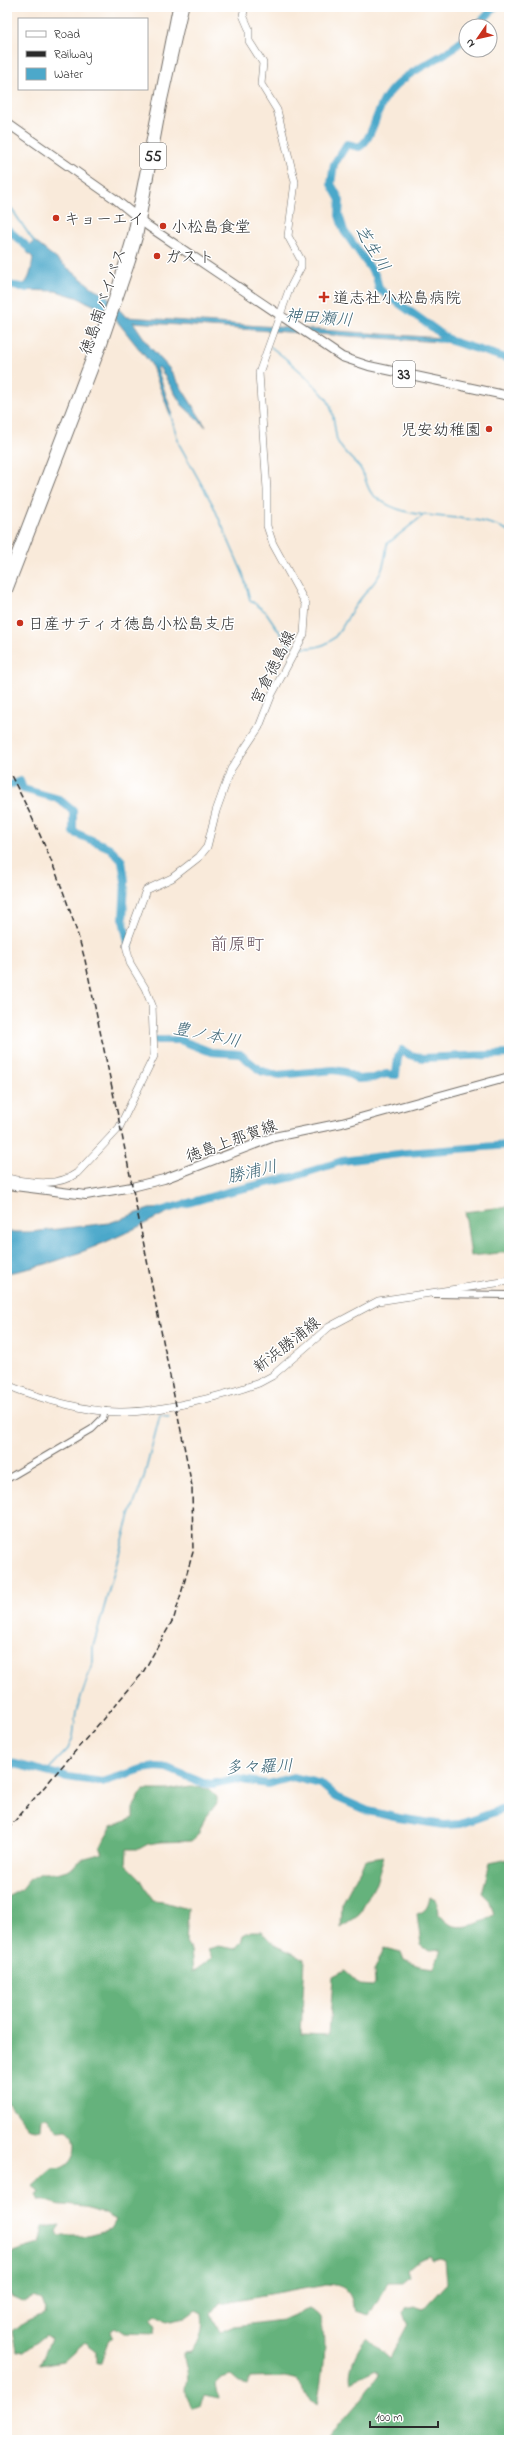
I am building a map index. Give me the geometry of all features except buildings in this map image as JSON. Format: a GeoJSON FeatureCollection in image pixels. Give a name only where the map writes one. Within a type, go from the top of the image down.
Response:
{"type":"FeatureCollection","features":[{"type":"Feature","properties":{"kind":"main road","name":"徳島南バイパス"},"geometry":{"type":"LineString","coordinates":[[138,218],[178,7]]}},
{"type":"Feature","properties":{"kind":"main road","name":"徳島南バイパス"},"geometry":{"type":"LineString","coordinates":[[7,593],[115,301],[138,218],[184,7]]}},
{"type":"Feature","properties":{"kind":"main road","name":"宮倉徳島線"},"geometry":{"type":"LineString","coordinates":[[7,1178],[45,1183],[72,1177],[124,1120],[154,1056],[152,1005],[145,988],[132,967],[126,945],[144,894],[150,887],[172,878],[199,857],[207,847],[216,811],[231,769],[259,727],[272,694],[304,634],[306,604],[272,544],[267,526],[267,489],[259,373],[289,290],[301,266],[301,260],[288,236],[293,207],[295,182],[277,110],[261,84],[263,63],[249,41],[249,29],[243,15],[245,7]]}},
{"type":"Feature","properties":{"kind":"main road","name":"33"},"geometry":{"type":"LineString","coordinates":[[7,123],[138,218],[306,334],[342,357],[369,366],[509,396]]}},
{"type":"Feature","properties":{"kind":"main road","name":"徳島南バイパス"},"geometry":{"type":"LineString","coordinates":[[7,577],[99,347]]}},
{"type":"Feature","properties":{"kind":"main road","name":"徳島上那賀線"},"geometry":{"type":"LineString","coordinates":[[7,1185],[81,1195],[128,1188],[164,1179],[274,1137],[342,1123],[509,1078]]}},
{"type":"Feature","properties":{"kind":"main road","name":"新浜勝浦線"},"geometry":{"type":"LineString","coordinates":[[7,1385],[39,1397],[105,1411],[152,1409],[253,1385],[272,1376],[313,1339],[351,1314],[378,1301],[428,1292],[509,1281]]}},
{"type":"Feature","properties":{"kind":"street"},"geometry":{"type":"LineString","coordinates":[[428,1292],[445,1296],[509,1295]]}},
{"type":"Feature","properties":{"kind":"street"},"geometry":{"type":"LineString","coordinates":[[7,1479],[92,1429],[103,1418],[105,1411]]}},
{"type":"Feature","properties":{"kind":"green space"},"geometry":{"type":"Polygon","coordinates":[[[509,1206],[509,1252],[471,1256],[465,1212],[509,1206]]]}},
{"type":"Feature","properties":{"kind":"green space"},"geometry":{"type":"Polygon","coordinates":[[[190,1786],[209,1789],[217,1797],[217,1803],[204,1820],[198,1835],[191,1841],[160,1842],[148,1844],[139,1849],[127,1849],[126,1864],[140,1878],[153,1901],[164,1902],[188,1909],[186,1942],[191,1950],[193,1972],[212,1958],[208,1949],[219,1946],[235,1949],[241,1942],[243,1935],[251,1931],[262,1931],[275,1945],[305,1959],[301,2034],[329,2035],[333,1977],[345,1971],[360,1985],[373,1986],[375,1983],[374,1971],[384,1948],[401,1952],[404,1960],[419,1966],[434,1968],[441,1950],[429,1951],[421,1945],[417,1914],[426,1908],[430,1897],[437,1901],[438,1915],[452,1925],[464,1927],[486,1920],[494,1914],[489,1900],[482,1893],[490,1863],[509,1859],[509,2440],[329,2440],[379,2375],[376,2370],[351,2382],[350,2377],[354,2358],[367,2338],[390,2358],[408,2324],[404,2313],[406,2308],[415,2306],[423,2309],[447,2283],[445,2260],[440,2258],[433,2260],[430,2256],[420,2259],[410,2267],[407,2270],[409,2277],[402,2283],[388,2283],[369,2315],[356,2311],[349,2294],[343,2288],[326,2284],[220,2303],[211,2314],[220,2332],[234,2326],[282,2320],[309,2309],[317,2314],[322,2324],[324,2346],[317,2405],[309,2398],[298,2380],[285,2377],[250,2378],[247,2385],[239,2383],[230,2375],[222,2378],[216,2384],[219,2399],[204,2396],[200,2405],[193,2407],[186,2392],[188,2377],[184,2353],[192,2352],[198,2343],[201,2334],[203,2324],[202,2313],[196,2310],[185,2318],[166,2322],[155,2315],[150,2320],[155,2327],[154,2334],[124,2333],[115,2327],[111,2330],[113,2336],[108,2341],[101,2363],[97,2363],[97,2351],[85,2342],[64,2361],[40,2365],[51,2339],[45,2335],[24,2351],[17,2352],[13,2331],[24,2322],[44,2314],[45,2308],[42,2300],[34,2297],[24,2302],[11,2296],[8,2290],[7,2231],[9,2235],[9,2253],[39,2244],[43,2227],[60,2225],[56,2231],[58,2236],[83,2236],[111,2229],[116,2220],[91,2208],[39,2201],[36,2195],[39,2193],[33,2186],[52,2169],[60,2168],[66,2165],[74,2155],[75,2148],[72,2135],[68,2129],[59,2130],[53,2126],[47,2117],[42,2118],[41,2130],[35,2131],[28,2128],[7,2101],[7,1897],[22,1889],[29,1880],[41,1873],[57,1873],[67,1870],[85,1858],[103,1853],[100,1847],[112,1826],[134,1818],[134,1806],[143,1790],[168,1790],[190,1786]]]}},
{"type":"Feature","properties":{"kind":"green space"},"geometry":{"type":"Polygon","coordinates":[[[384,1857],[376,1883],[359,1915],[341,1928],[342,1904],[365,1860],[384,1857]]]}},
{"type":"Feature","properties":{"kind":"water"},"geometry":{"type":"Polygon","coordinates":[[[34,241],[93,288],[107,296],[126,317],[441,338],[440,342],[133,322],[150,347],[169,368],[206,427],[182,405],[159,367],[157,368],[172,413],[170,414],[151,364],[117,321],[104,310],[76,297],[56,291],[17,290],[18,287],[26,283],[30,275],[33,258],[27,252],[34,241]]]}},
{"type":"Feature","properties":{"kind":"water"},"geometry":{"type":"Polygon","coordinates":[[[176,1208],[94,1247],[51,1262],[7,1273],[7,1232],[32,1232],[109,1223],[149,1209],[176,1208]]]}},
{"type":"Feature","properties":{"kind":"waterway","name":"芝生川"},"geometry":{"type":"LineString","coordinates":[[485,18],[495,7]]}},
{"type":"Feature","properties":{"kind":"waterway","name":"芝生川"},"geometry":{"type":"LineString","coordinates":[[458,45],[414,71],[394,87],[386,97],[367,139],[359,147],[347,144],[334,164],[331,184],[340,200],[339,215],[344,231],[376,276],[379,289],[451,341],[509,359]]}},
{"type":"Feature","properties":{"kind":"waterway"},"geometry":{"type":"LineString","coordinates":[[7,202],[34,242]]}},
{"type":"Feature","properties":{"kind":"waterway","name":"神田瀬川"},"geometry":{"type":"LineString","coordinates":[[7,229],[38,256]]}},
{"type":"Feature","properties":{"kind":"waterway"},"geometry":{"type":"LineString","coordinates":[[7,285],[27,288]]}},
{"type":"Feature","properties":{"kind":"waterway","name":"神田瀬川"},"geometry":{"type":"LineString","coordinates":[[435,340],[451,341]]}},
{"type":"Feature","properties":{"kind":"waterway"},"geometry":{"type":"LineString","coordinates":[[271,347],[300,371],[329,402],[337,440],[344,451],[360,468],[373,495],[388,505],[404,511],[421,515],[474,520],[492,524],[509,531]]}},
{"type":"Feature","properties":{"kind":"waterway","name":"神田瀬川"},"geometry":{"type":"LineString","coordinates":[[170,412],[179,444],[213,505],[243,574],[250,600],[266,612],[287,643],[293,646]]}},
{"type":"Feature","properties":{"kind":"waterway","name":"神田瀬川"},"geometry":{"type":"LineString","coordinates":[[300,648],[313,648],[323,645],[336,635],[381,571],[384,564],[387,544],[425,514]]}},
{"type":"Feature","properties":{"kind":"waterway","name":"豊ノ本川"},"geometry":{"type":"LineString","coordinates":[[7,786],[20,781],[23,789],[59,799],[73,811],[73,832],[110,848],[122,861],[125,881],[123,920],[129,946]]}},
{"type":"Feature","properties":{"kind":"waterway","name":"豊ノ本川"},"geometry":{"type":"LineString","coordinates":[[157,1040],[180,1040],[211,1052],[240,1054],[261,1071],[277,1075],[334,1070],[345,1072],[358,1079],[373,1078],[386,1074],[396,1075],[398,1057],[402,1050],[410,1055],[423,1058],[509,1054]]}},
{"type":"Feature","properties":{"kind":"waterway","name":"勝浦川"},"geometry":{"type":"LineString","coordinates":[[160,1211],[227,1192],[293,1177],[342,1161],[407,1153],[509,1145]]}},
{"type":"Feature","properties":{"kind":"waterway"},"geometry":{"type":"LineString","coordinates":[[47,1771],[68,1749],[73,1737],[76,1712],[93,1662],[93,1647],[130,1515],[144,1477],[160,1415],[169,1416]]}},
{"type":"Feature","properties":{"kind":"waterway","name":"多々羅川"},"geometry":{"type":"LineString","coordinates":[[7,1762],[67,1777],[103,1782],[142,1769],[157,1767],[167,1768],[203,1783],[212,1784],[236,1779],[268,1784],[293,1777],[321,1784],[336,1797],[368,1811],[399,1818],[444,1825],[460,1824],[509,1807]]}},
{"type":"Feature","properties":{"kind":"railway"},"geometry":{"type":"LineString","coordinates":[[7,768],[31,815],[52,862],[70,910],[85,960],[121,1130],[192,1486],[193,1552],[174,1618],[142,1674],[7,1830]]}},
{"type":"Feature","properties":{"kind":"place","name":"キョーエイ"},"geometry":{"type":"Point","coordinates":[56,218]}},
{"type":"Feature","properties":{"kind":"place","name":"小松島食堂"},"geometry":{"type":"Point","coordinates":[163,226]}},
{"type":"Feature","properties":{"kind":"place","name":"ガスト"},"geometry":{"type":"Point","coordinates":[157,256]}},
{"type":"Feature","properties":{"kind":"place","name":"道志社小松島病院"},"geometry":{"type":"Point","coordinates":[324,297]}},
{"type":"Feature","properties":{"kind":"place","name":"児安幼稚園"},"geometry":{"type":"Point","coordinates":[489,429]}},
{"type":"Feature","properties":{"kind":"place","name":"日産サティオ徳島小松島支店"},"geometry":{"type":"Point","coordinates":[20,623]}},
{"type":"Feature","properties":{"kind":"district","name":"前原町"},"geometry":{"type":"Point","coordinates":[237,944]}}]}
